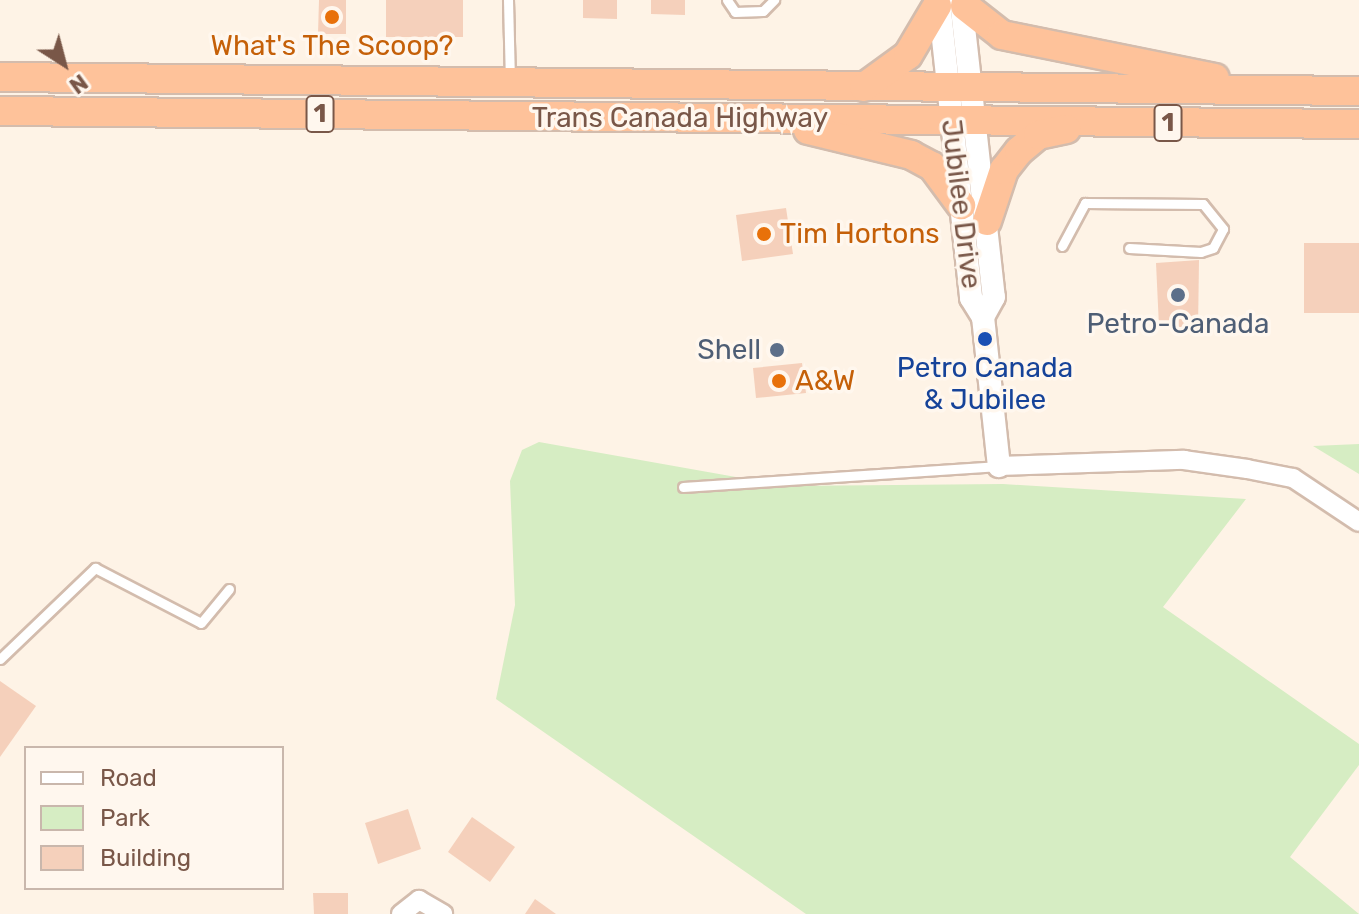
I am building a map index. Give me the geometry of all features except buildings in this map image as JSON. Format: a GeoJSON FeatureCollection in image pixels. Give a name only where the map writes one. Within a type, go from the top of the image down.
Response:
{"type":"FeatureCollection","features":[{"type":"Feature","properties":{"kind":"highway"},"geometry":{"type":"LineString","coordinates":[[864,87],[908,55],[951,3],[1002,35],[1298,92]]}},
{"type":"Feature","properties":{"kind":"highway","name":"Trans Canada Highway"},"geometry":{"type":"LineString","coordinates":[[0,77],[1359,91]]}},
{"type":"Feature","properties":{"kind":"highway","name":"Trans Canada Highway"},"geometry":{"type":"LineString","coordinates":[[0,111],[1359,124]]}},
{"type":"Feature","properties":{"kind":"highway"},"geometry":{"type":"LineString","coordinates":[[760,119],[911,155],[932,166],[961,205]]}},
{"type":"Feature","properties":{"kind":"highway"},"geometry":{"type":"LineString","coordinates":[[987,221],[1004,170],[1019,151],[1038,135],[1096,122]]}},
{"type":"Feature","properties":{"kind":"street","name":"Jubilee Drive"},"geometry":{"type":"LineString","coordinates":[[951,3],[964,119],[987,221],[994,297],[983,317]]}},
{"type":"Feature","properties":{"kind":"street","name":"Jubilee Drive"},"geometry":{"type":"LineString","coordinates":[[964,119],[961,205],[971,298],[983,317],[999,466]]}},
{"type":"Feature","properties":{"kind":"street"},"geometry":{"type":"LineString","coordinates":[[999,466],[1184,460],[1247,469],[1293,478],[1359,522]]}},
{"type":"Feature","properties":{"kind":"street"},"geometry":{"type":"LineString","coordinates":[[401,914],[419,900],[443,914]]}},
{"type":"Feature","properties":{"kind":"lane"},"geometry":{"type":"LineString","coordinates":[[508,0],[510,81]]}},
{"type":"Feature","properties":{"kind":"lane"},"geometry":{"type":"LineString","coordinates":[[727,0],[735,12],[763,11],[774,0]]}},
{"type":"Feature","properties":{"kind":"lane"},"geometry":{"type":"LineString","coordinates":[[1062,246],[1085,203],[1203,204],[1223,229],[1213,248],[1201,252],[1129,248]]}},
{"type":"Feature","properties":{"kind":"lane"},"geometry":{"type":"LineString","coordinates":[[683,487],[999,466]]}},
{"type":"Feature","properties":{"kind":"lane"},"geometry":{"type":"LineString","coordinates":[[0,659],[95,568],[201,623],[229,589]]}},
{"type":"Feature","properties":{"kind":"green space"},"geometry":{"type":"Polygon","coordinates":[[[539,442],[786,486],[1003,484],[1246,499],[1163,607],[1359,744],[1359,765],[1290,857],[1359,914],[806,914],[496,699],[515,605],[510,481],[522,450],[539,442]]]}},
{"type":"Feature","properties":{"kind":"green space"},"geometry":{"type":"Polygon","coordinates":[[[1359,444],[1359,474],[1313,446],[1359,444]]]}},
{"type":"Feature","properties":{"kind":"place","name":"What's The Scoop?"},"geometry":{"type":"Point","coordinates":[332,17]}},
{"type":"Feature","properties":{"kind":"place","name":"Tim Hortons"},"geometry":{"type":"Point","coordinates":[764,234]}},
{"type":"Feature","properties":{"kind":"place","name":"Petro-Canada"},"geometry":{"type":"Point","coordinates":[1178,295]}},
{"type":"Feature","properties":{"kind":"place","name":"Petro Canada & Jubilee"},"geometry":{"type":"Point","coordinates":[985,339]}},
{"type":"Feature","properties":{"kind":"place","name":"Shell"},"geometry":{"type":"Point","coordinates":[777,350]}},
{"type":"Feature","properties":{"kind":"place","name":"A&W"},"geometry":{"type":"Point","coordinates":[779,381]}}]}
